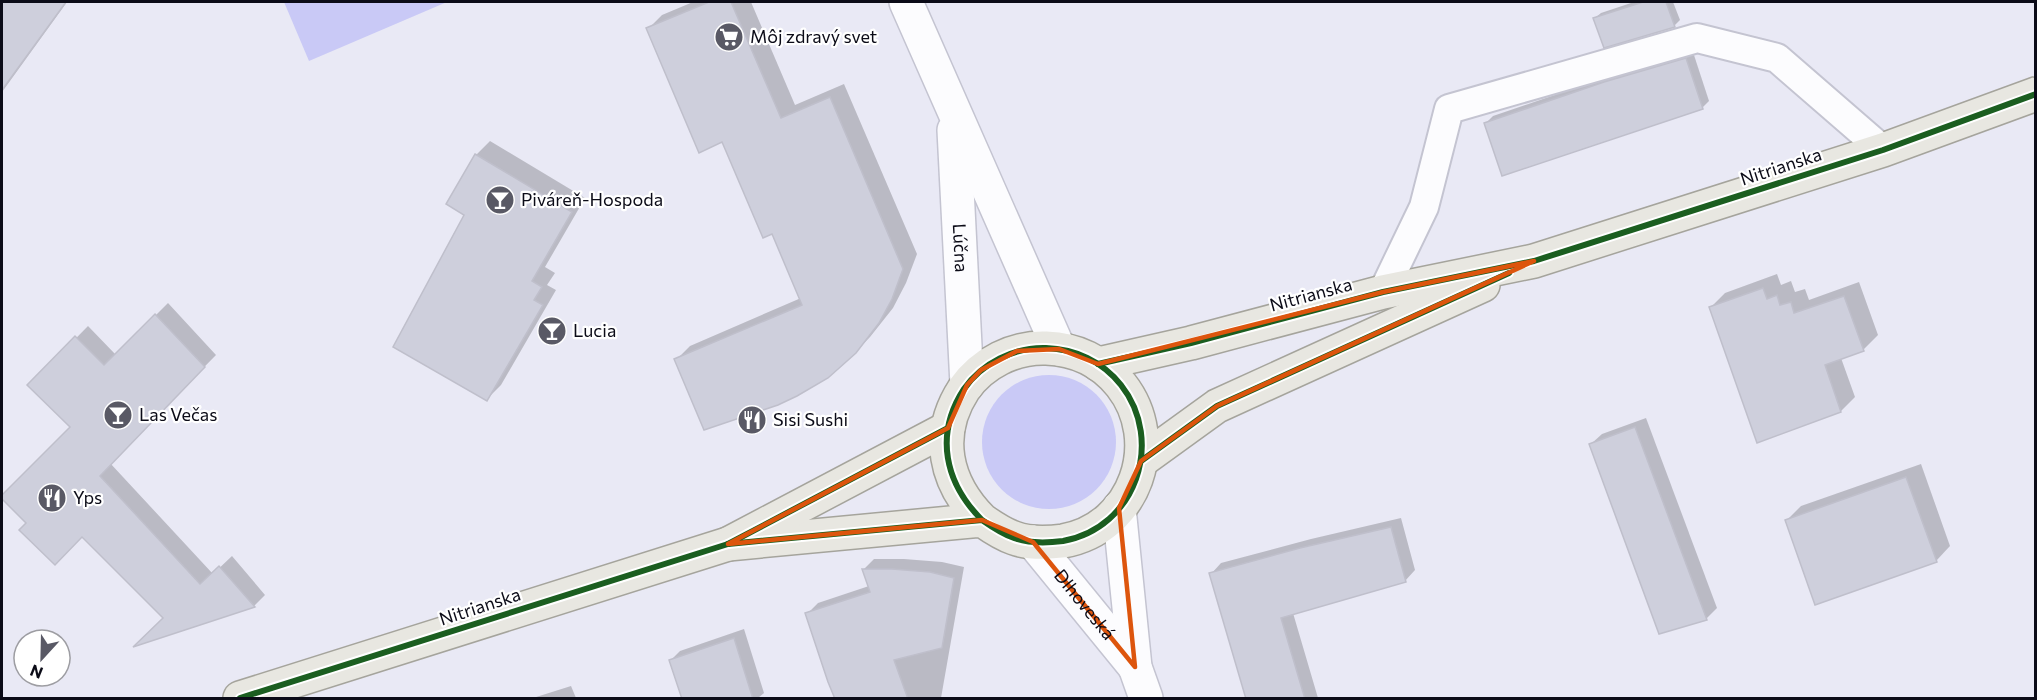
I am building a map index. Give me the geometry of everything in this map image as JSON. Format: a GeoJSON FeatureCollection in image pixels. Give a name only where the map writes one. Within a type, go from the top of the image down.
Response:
{"type":"FeatureCollection","features":[{"type":"Feature","properties":{"kind":"main road","name":"Nitrianska"},"geometry":{"type":"LineString","coordinates":[[1098,364],[1191,343],[1383,292],[1534,261],[1883,150],[2036,94]]}},
{"type":"Feature","properties":{"kind":"main road","name":"Nitrianska"},"geometry":{"type":"LineString","coordinates":[[1141,461],[1217,406],[1534,261]]}},
{"type":"Feature","properties":{"kind":"main road"},"geometry":{"type":"LineString","coordinates":[[1038,348],[1059,349],[1079,353],[1098,364],[1113,375],[1135,406],[1140,424],[1141,461],[1130,494],[1106,522],[1072,539],[1033,542],[998,531],[968,506],[957,488],[950,469],[946,449],[948,428],[959,398],[981,370],[1017,351],[1038,348]]}},
{"type":"Feature","properties":{"kind":"main road","name":"Nitrianska"},"geometry":{"type":"LineString","coordinates":[[240,699],[728,544],[948,428]]}},
{"type":"Feature","properties":{"kind":"main road","name":"Nitrianska"},"geometry":{"type":"LineString","coordinates":[[728,544],[982,520]]}},
{"type":"Feature","properties":{"kind":"street","name":"Lúčna"},"geometry":{"type":"LineString","coordinates":[[906,2],[1059,349]]}},
{"type":"Feature","properties":{"kind":"street","name":"Lúčna"},"geometry":{"type":"LineString","coordinates":[[953,110],[967,385]]}},
{"type":"Feature","properties":{"kind":"street","name":"Dlhoveská"},"geometry":{"type":"LineString","coordinates":[[1119,508],[1135,667],[1146,699]]}},
{"type":"Feature","properties":{"kind":"street","name":"Dlhoveská"},"geometry":{"type":"LineString","coordinates":[[1033,542],[1135,667]]}},
{"type":"Feature","properties":{"kind":"lane"},"geometry":{"type":"LineString","coordinates":[[1383,292],[1424,207],[1449,109],[1697,38],[1777,58],[1883,150]]}},
{"type":"Feature","properties":{"kind":"highlighted area"},"geometry":{"type":"Polygon","coordinates":[[[1534,261],[1217,406],[1141,461],[1119,508],[1135,667],[1033,542],[982,520],[728,544],[948,428],[967,385],[981,370],[1017,351],[1059,349],[1098,364],[1383,292],[1534,261]]]}},
{"type":"Feature","properties":{"kind":"shaded area"},"geometry":{"type":"Polygon","coordinates":[[[284,2],[447,2],[309,61],[284,2]]]}},
{"type":"Feature","properties":{"kind":"shaded area"},"geometry":{"type":"Polygon","coordinates":[[[1049,375],[1075,380],[1097,394],[1111,416],[1116,442],[1111,468],[1097,490],[1075,504],[1049,509],[1023,504],[1001,490],[987,468],[982,442],[987,416],[1001,394],[1023,380],[1049,375]]]}},
{"type":"Feature","properties":{"kind":"building"},"geometry":{"type":"Polygon","coordinates":[[[2,2],[66,2],[2,90],[2,2]]]}},
{"type":"Feature","properties":{"kind":"building"},"geometry":{"type":"Polygon","coordinates":[[[709,2],[731,2],[781,118],[830,97],[903,269],[892,299],[879,323],[856,353],[828,378],[778,405],[704,430],[674,359],[802,305],[772,234],[763,238],[722,142],[699,153],[646,28],[709,2]]]}},
{"type":"Feature","properties":{"kind":"building"},"geometry":{"type":"Polygon","coordinates":[[[1643,2],[1666,2],[1675,27],[1604,48],[1593,18],[1643,2]]]}},
{"type":"Feature","properties":{"kind":"building"},"geometry":{"type":"Polygon","coordinates":[[[1686,58],[1703,109],[1502,176],[1484,123],[1604,82],[1686,58]]]}},
{"type":"Feature","properties":{"kind":"building"},"geometry":{"type":"Polygon","coordinates":[[[475,154],[572,212],[532,281],[542,287],[534,300],[543,305],[487,401],[393,347],[464,215],[446,204],[475,154]]]}},
{"type":"Feature","properties":{"kind":"building"},"geometry":{"type":"Polygon","coordinates":[[[1763,288],[1767,299],[1777,295],[1780,305],[1791,302],[1794,313],[1844,296],[1864,351],[1825,365],[1841,412],[1757,443],[1709,307],[1763,288]]]}},
{"type":"Feature","properties":{"kind":"building"},"geometry":{"type":"Polygon","coordinates":[[[155,314],[205,367],[100,476],[200,584],[219,566],[255,607],[133,647],[163,618],[82,537],[55,565],[19,530],[26,523],[2,499],[2,495],[70,427],[27,385],[75,336],[104,365],[155,314]]]}},
{"type":"Feature","properties":{"kind":"building"},"geometry":{"type":"Polygon","coordinates":[[[1635,427],[1707,620],[1659,634],[1589,444],[1635,427]]]}},
{"type":"Feature","properties":{"kind":"building"},"geometry":{"type":"Polygon","coordinates":[[[1906,477],[1937,562],[1815,605],[1785,520],[1906,477]]]}},
{"type":"Feature","properties":{"kind":"building"},"geometry":{"type":"Polygon","coordinates":[[[1391,527],[1406,582],[1281,618],[1305,699],[1246,699],[1209,573],[1300,548],[1391,527]]]}},
{"type":"Feature","properties":{"kind":"building"},"geometry":{"type":"Polygon","coordinates":[[[862,569],[930,572],[954,578],[942,648],[894,660],[908,699],[835,699],[828,682],[805,613],[870,592],[862,569]]]}},
{"type":"Feature","properties":{"kind":"building"},"geometry":{"type":"Polygon","coordinates":[[[734,638],[753,699],[682,699],[669,660],[734,638]]]}},
{"type":"Feature","properties":{"kind":"cycle path"},"geometry":{"type":"LineString","coordinates":[[1098,364],[1191,343],[1383,292],[1534,261],[1883,150],[2036,94]]}},
{"type":"Feature","properties":{"kind":"cycle path"},"geometry":{"type":"LineString","coordinates":[[1141,461],[1217,406],[1509,273]]}},
{"type":"Feature","properties":{"kind":"cycle path"},"geometry":{"type":"LineString","coordinates":[[728,544],[982,520],[1010,536],[1032,542],[1063,541],[1088,533],[1109,519],[1125,501],[1136,479],[1141,456],[1141,431],[1134,407],[1121,385],[1105,369],[1087,358],[1067,351],[1034,348],[1000,358],[989,364],[971,380],[955,406],[949,424],[948,458],[959,490],[982,520]]}},
{"type":"Feature","properties":{"kind":"cycle path"},"geometry":{"type":"LineString","coordinates":[[240,698],[728,544],[948,428]]}},
{"type":"Feature","properties":{"kind":"place","name":"Môj zdravý svet"},"geometry":{"type":"Point","coordinates":[729,37]}},
{"type":"Feature","properties":{"kind":"place","name":"Piváreň-Hospoda"},"geometry":{"type":"Point","coordinates":[500,200]}},
{"type":"Feature","properties":{"kind":"place","name":"Lucia"},"geometry":{"type":"Point","coordinates":[552,331]}},
{"type":"Feature","properties":{"kind":"place","name":"Las Večas"},"geometry":{"type":"Point","coordinates":[118,415]}},
{"type":"Feature","properties":{"kind":"place","name":"Sisi Sushi"},"geometry":{"type":"Point","coordinates":[752,420]}},
{"type":"Feature","properties":{"kind":"place","name":"Yps"},"geometry":{"type":"Point","coordinates":[52,498]}}]}
